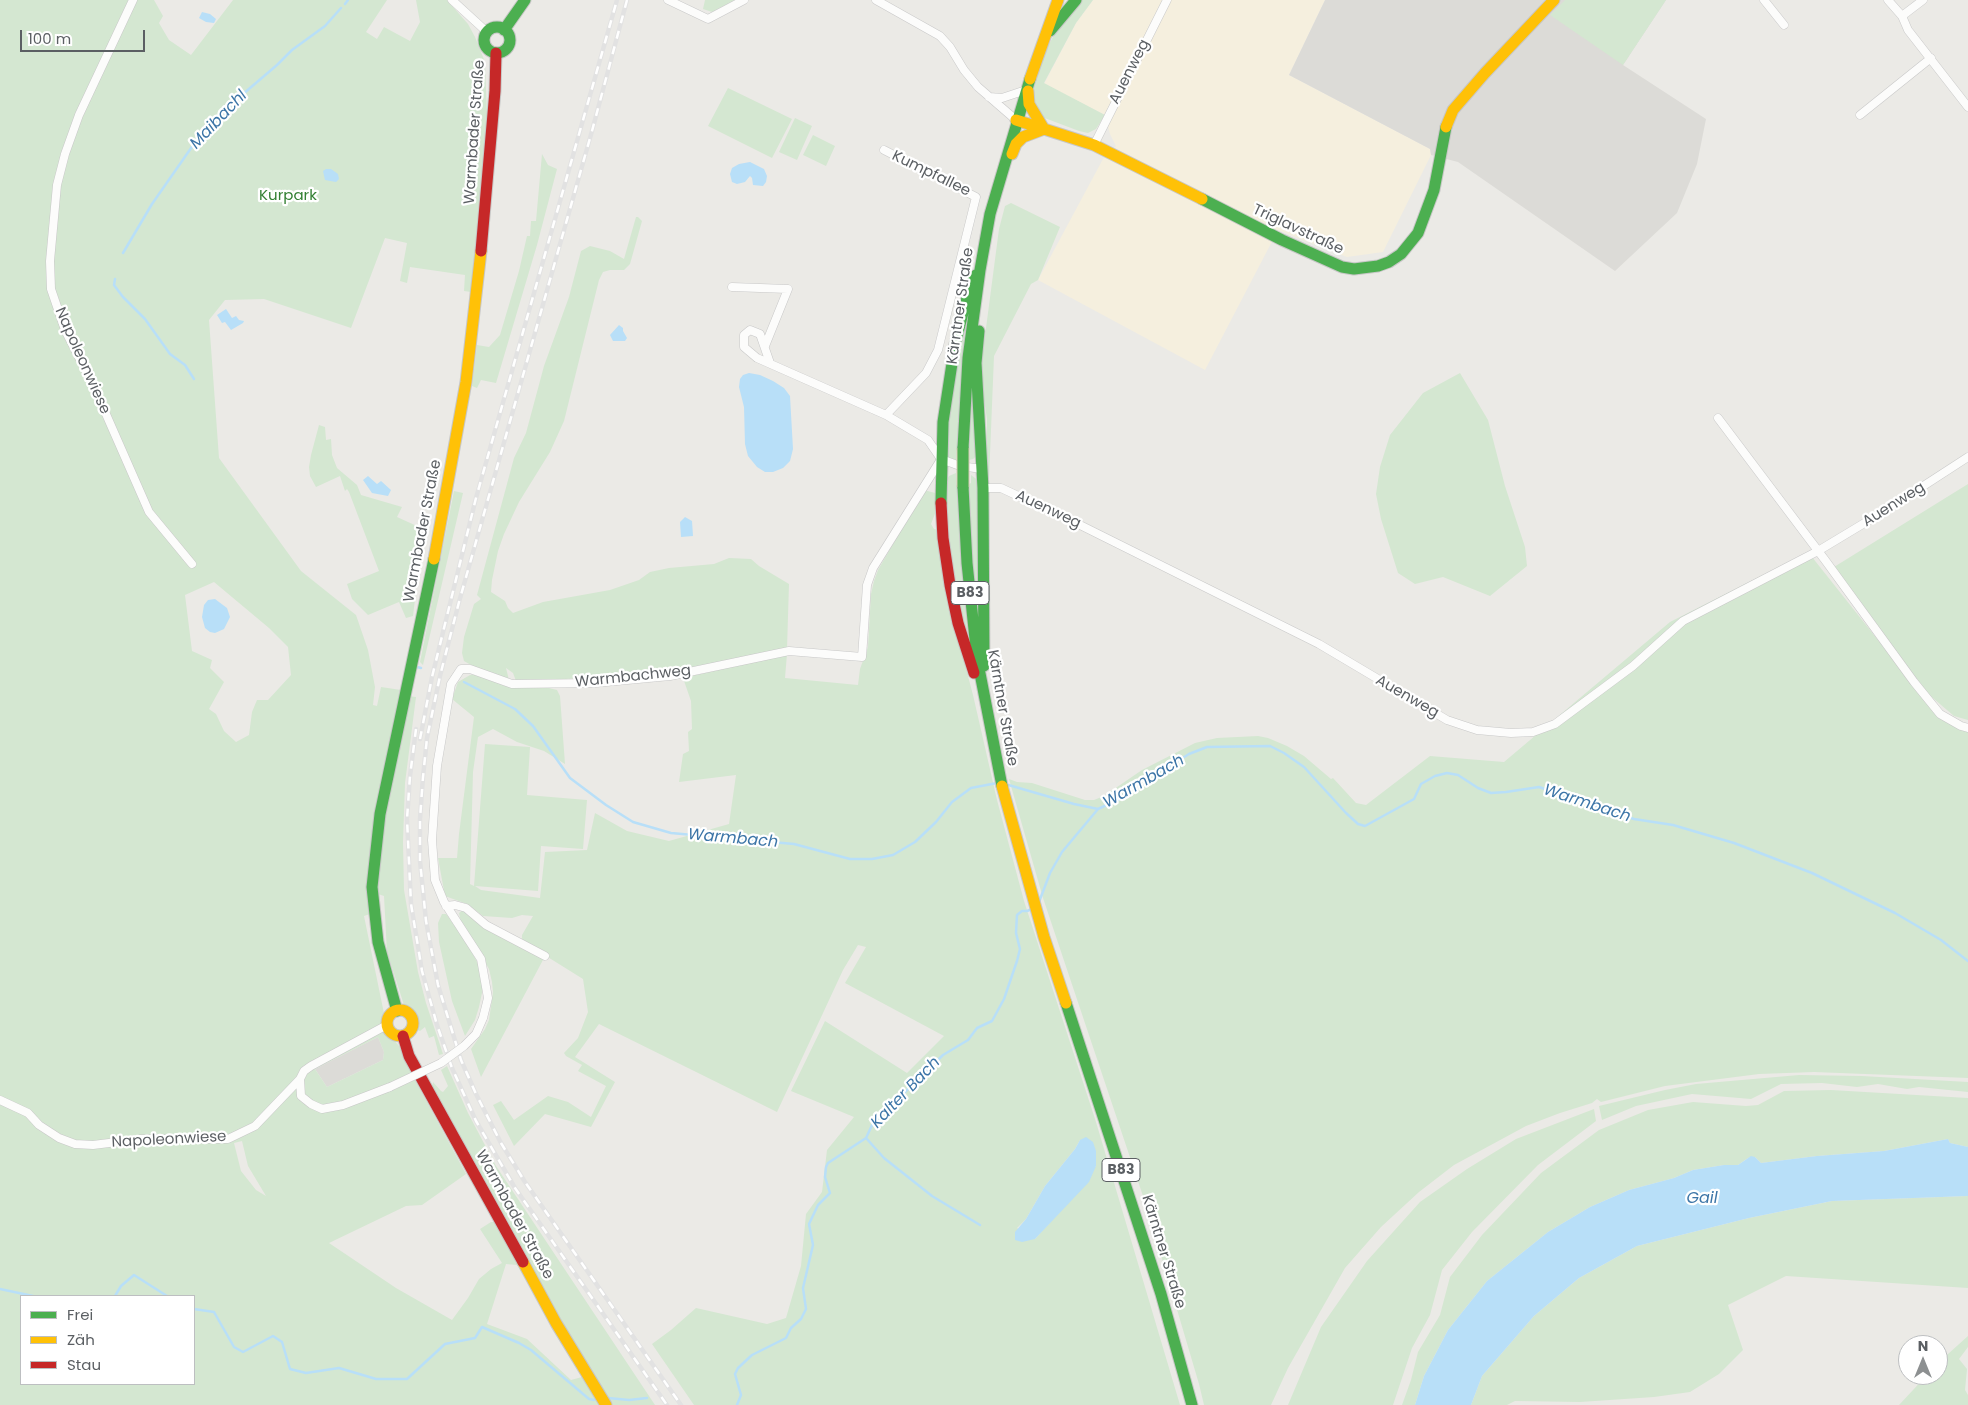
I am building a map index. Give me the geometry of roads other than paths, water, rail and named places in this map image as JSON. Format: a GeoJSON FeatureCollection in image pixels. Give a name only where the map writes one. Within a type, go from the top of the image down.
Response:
{"type":"FeatureCollection","features":[{"type":"Feature","properties":{"kind":"main road"},"geometry":{"type":"LineString","coordinates":[[487,32],[493,28],[504,30],[525,0]]}},
{"type":"Feature","properties":{"kind":"main road","name":"Kärntner Straße"},"geometry":{"type":"LineString","coordinates":[[1058,0],[1042,41],[1016,120],[990,214],[974,312],[968,358],[963,448],[963,487],[972,620],[983,699],[996,762],[1031,896],[1158,1285],[1192,1405]]}},
{"type":"Feature","properties":{"kind":"main road"},"geometry":{"type":"LineString","coordinates":[[1042,41],[1076,0]]}},
{"type":"Feature","properties":{"kind":"main road","name":"Triglavstraße"},"geometry":{"type":"LineString","coordinates":[[1016,120],[1094,145],[1282,240],[1342,268],[1354,269],[1378,266],[1389,262],[1400,254],[1418,233],[1434,190],[1446,128],[1454,110],[1476,83],[1554,0]]}},
{"type":"Feature","properties":{"kind":"main road","name":"Warmbader Straße"},"geometry":{"type":"LineString","coordinates":[[487,32],[484,38],[485,46],[490,51],[496,53],[504,50],[509,44],[509,36],[504,30]]}},
{"type":"Feature","properties":{"kind":"main road","name":"Warmbader Straße"},"geometry":{"type":"LineString","coordinates":[[397,1011],[378,942],[374,914],[372,887],[375,851],[380,814],[443,515],[466,382],[478,288],[495,91],[496,53]]}},
{"type":"Feature","properties":{"kind":"main road"},"geometry":{"type":"LineString","coordinates":[[1005,161],[1012,155],[1016,144],[1023,137],[1044,129],[1028,104],[1027,87]]}},
{"type":"Feature","properties":{"kind":"main road"},"geometry":{"type":"LineString","coordinates":[[980,270],[970,282],[955,344],[943,422],[940,491],[943,538],[950,584],[967,656],[983,699]]}},
{"type":"Feature","properties":{"kind":"main road"},"geometry":{"type":"LineString","coordinates":[[974,312],[979,334],[976,363],[983,488],[983,699]]}},
{"type":"Feature","properties":{"kind":"main road"},"geometry":{"type":"LineString","coordinates":[[397,1011],[405,1011],[413,1020],[410,1032],[403,1036],[391,1032],[387,1024],[391,1014],[397,1011]]}},
{"type":"Feature","properties":{"kind":"main road","name":"Warmbader Straße"},"geometry":{"type":"LineString","coordinates":[[403,1036],[409,1056],[556,1324],[606,1405]]}},
{"type":"Feature","properties":{"kind":"street","name":"Napoleonwiese"},"geometry":{"type":"LineString","coordinates":[[133,0],[79,115],[65,154],[57,185],[50,261],[51,289],[64,330],[95,389],[149,512],[192,564]]}},
{"type":"Feature","properties":{"kind":"street"},"geometry":{"type":"LineString","coordinates":[[452,0],[487,32]]}},
{"type":"Feature","properties":{"kind":"street"},"geometry":{"type":"LineString","coordinates":[[668,0],[708,19],[744,0]]}},
{"type":"Feature","properties":{"kind":"street"},"geometry":{"type":"LineString","coordinates":[[876,0],[940,36],[950,47],[964,70],[988,97],[1016,120]]}},
{"type":"Feature","properties":{"kind":"street","name":"Auenweg"},"geometry":{"type":"LineString","coordinates":[[1094,145],[1167,0]]}},
{"type":"Feature","properties":{"kind":"street"},"geometry":{"type":"LineString","coordinates":[[1764,0],[1784,25]]}},
{"type":"Feature","properties":{"kind":"street"},"geometry":{"type":"LineString","coordinates":[[1888,0],[1902,16],[1908,30],[1968,107]]}},
{"type":"Feature","properties":{"kind":"street"},"geometry":{"type":"LineString","coordinates":[[1902,16],[1923,0]]}},
{"type":"Feature","properties":{"kind":"street"},"geometry":{"type":"LineString","coordinates":[[1860,115],[1931,58]]}},
{"type":"Feature","properties":{"kind":"street"},"geometry":{"type":"LineString","coordinates":[[988,97],[1002,98],[1027,87]]}},
{"type":"Feature","properties":{"kind":"street","name":"Kumpfallee"},"geometry":{"type":"LineString","coordinates":[[884,150],[976,196],[938,350],[926,373],[886,415]]}},
{"type":"Feature","properties":{"kind":"street"},"geometry":{"type":"LineString","coordinates":[[732,288],[788,289],[765,346]]}},
{"type":"Feature","properties":{"kind":"street"},"geometry":{"type":"LineString","coordinates":[[770,363],[760,334],[750,330],[744,335],[744,347],[758,358],[886,415],[928,440],[941,459],[960,466],[982,469]]}},
{"type":"Feature","properties":{"kind":"street"},"geometry":{"type":"LineString","coordinates":[[1718,418],[1914,682],[1940,714],[1968,728]]}},
{"type":"Feature","properties":{"kind":"street","name":"Auenweg"},"geometry":{"type":"LineString","coordinates":[[983,488],[1001,488],[1072,521],[1319,644],[1447,720],[1488,733],[1533,732],[1556,724],[1633,666],[1684,621],[1818,551],[1891,508],[1968,457]]}},
{"type":"Feature","properties":{"kind":"street","name":"Warmbachweg"},"geometry":{"type":"LineString","coordinates":[[300,1080],[301,1096],[311,1104],[322,1109],[343,1106],[441,1063],[464,1046],[476,1034],[483,1018],[488,998],[481,959],[446,906],[435,880],[432,840],[437,766],[451,684],[461,669],[470,669],[512,684],[595,683],[670,676],[789,651],[862,657],[868,586],[873,568],[941,459]]}},
{"type":"Feature","properties":{"kind":"street"},"geometry":{"type":"LineString","coordinates":[[446,906],[455,905],[466,908],[486,925],[544,956]]}},
{"type":"Feature","properties":{"kind":"street"},"geometry":{"type":"LineString","coordinates":[[300,1080],[304,1070],[387,1024]]}},
{"type":"Feature","properties":{"kind":"street","name":"Napoleonwiese"},"geometry":{"type":"LineString","coordinates":[[0,1100],[28,1113],[39,1125],[59,1138],[75,1144],[93,1145],[141,1139],[228,1139],[255,1126],[300,1080]]}},
{"type":"Feature","properties":{"kind":"water"},"geometry":{"type":"Polygon","coordinates":[[[202,12],[210,14],[216,19],[214,23],[206,22],[199,18],[202,12]]]}},
{"type":"Feature","properties":{"kind":"water"},"geometry":{"type":"Polygon","coordinates":[[[750,162],[764,169],[767,176],[763,186],[753,185],[750,176],[745,182],[737,184],[732,182],[730,174],[732,168],[739,164],[750,162]]]}},
{"type":"Feature","properties":{"kind":"water"},"geometry":{"type":"Polygon","coordinates":[[[331,169],[338,174],[339,179],[336,182],[325,180],[323,171],[331,169]]]}},
{"type":"Feature","properties":{"kind":"water"},"geometry":{"type":"Polygon","coordinates":[[[226,309],[232,318],[236,316],[239,320],[244,321],[243,323],[231,330],[225,322],[222,323],[217,315],[226,309]]]}},
{"type":"Feature","properties":{"kind":"water"},"geometry":{"type":"Polygon","coordinates":[[[619,325],[623,328],[627,338],[625,341],[613,341],[610,335],[619,325]]]}},
{"type":"Feature","properties":{"kind":"water"},"geometry":{"type":"Polygon","coordinates":[[[749,373],[760,375],[773,381],[784,388],[790,396],[793,449],[790,461],[783,468],[773,472],[765,472],[757,467],[748,456],[745,444],[744,407],[739,387],[740,379],[743,375],[749,373]]]}},
{"type":"Feature","properties":{"kind":"water"},"geometry":{"type":"Polygon","coordinates":[[[368,476],[377,484],[381,481],[391,490],[388,496],[372,493],[363,480],[368,476]]]}},
{"type":"Feature","properties":{"kind":"water"},"geometry":{"type":"Polygon","coordinates":[[[685,517],[692,521],[693,536],[681,537],[680,522],[685,517]]]}},
{"type":"Feature","properties":{"kind":"water"},"geometry":{"type":"Polygon","coordinates":[[[215,599],[227,608],[230,617],[224,629],[215,633],[205,628],[202,617],[204,605],[208,600],[215,599]]]}},
{"type":"Feature","properties":{"kind":"water"},"geometry":{"type":"Polygon","coordinates":[[[1086,1137],[1093,1142],[1096,1151],[1096,1166],[1089,1182],[1035,1239],[1022,1242],[1015,1240],[1015,1232],[1026,1219],[1045,1186],[1080,1140],[1086,1137]]]}},
{"type":"Feature","properties":{"kind":"water","name":"Gail"},"geometry":{"type":"Polygon","coordinates":[[[1948,1139],[1950,1143],[1968,1147],[1968,1196],[1832,1201],[1749,1218],[1637,1246],[1579,1278],[1534,1316],[1482,1376],[1471,1405],[1415,1405],[1424,1376],[1448,1330],[1487,1281],[1548,1232],[1590,1207],[1629,1190],[1674,1178],[1693,1170],[1724,1165],[1738,1165],[1751,1156],[1761,1163],[1817,1156],[1884,1151],[1948,1139]]]}},
{"type":"Feature","properties":{"kind":"waterway","name":"Maibachl"},"geometry":{"type":"LineString","coordinates":[[345,4],[348,0]]}},
{"type":"Feature","properties":{"kind":"waterway","name":"Maibachl"},"geometry":{"type":"LineString","coordinates":[[123,253],[152,204],[196,141],[236,100],[292,50],[325,26],[341,8]]}},
{"type":"Feature","properties":{"kind":"waterway","name":"Maibachl"},"geometry":{"type":"LineString","coordinates":[[115,279],[114,285],[123,297],[145,319],[170,354],[185,365],[194,379]]}},
{"type":"Feature","properties":{"kind":"waterway","name":"Warmbach"},"geometry":{"type":"LineString","coordinates":[[417,667],[421,668]]}},
{"type":"Feature","properties":{"kind":"waterway","name":"Warmbach"},"geometry":{"type":"LineString","coordinates":[[464,682],[515,709],[533,726],[570,778],[606,805],[633,822],[671,833],[794,844],[850,859],[872,859],[893,855],[915,842],[936,822],[952,802],[971,788],[997,783]]}},
{"type":"Feature","properties":{"kind":"waterway","name":"Warmbach"},"geometry":{"type":"LineString","coordinates":[[1005,784],[1098,809],[1120,799],[1135,784],[1151,774],[1170,766],[1189,754],[1207,747],[1270,746],[1304,767],[1346,813],[1358,824],[1365,826],[1414,799],[1421,784],[1435,776],[1447,773],[1458,775],[1478,788],[1491,793],[1539,787],[1634,819],[1673,825],[1734,843],[1812,873],[1895,913],[1941,940],[1968,961]]}},
{"type":"Feature","properties":{"kind":"waterway","name":"Kalter Bach"},"geometry":{"type":"LineString","coordinates":[[1039,902],[1050,873],[1062,852],[1098,809]]}},
{"type":"Feature","properties":{"kind":"waterway","name":"Kalter Bach"},"geometry":{"type":"LineString","coordinates":[[737,1405],[741,1395],[735,1374],[738,1368],[752,1355],[786,1338],[791,1328],[801,1319],[806,1309],[803,1288],[813,1245],[809,1224],[818,1205],[830,1193],[825,1177],[828,1163],[866,1138],[873,1123],[943,1055],[968,1040],[977,1028],[992,1021],[1004,999],[1020,949],[1016,933],[1017,915],[1022,911],[1032,909]]}},
{"type":"Feature","properties":{"kind":"waterway"},"geometry":{"type":"LineString","coordinates":[[866,1138],[884,1158],[932,1196],[980,1225]]}},
{"type":"Feature","properties":{"kind":"waterway","name":"Kalter Bach"},"geometry":{"type":"LineString","coordinates":[[116,1295],[121,1286],[134,1275],[165,1295]]}},
{"type":"Feature","properties":{"kind":"waterway","name":"Kalter Bach"},"geometry":{"type":"LineString","coordinates":[[0,1289],[28,1295]]}},
{"type":"Feature","properties":{"kind":"waterway","name":"Kalter Bach"},"geometry":{"type":"LineString","coordinates":[[195,1309],[214,1312],[234,1347],[243,1352],[273,1336],[282,1342],[290,1369],[306,1373],[339,1368],[376,1379],[407,1379],[445,1344],[475,1338],[482,1327],[531,1350],[589,1399],[594,1400]]}},
{"type":"Feature","properties":{"kind":"waterway","name":"Kalter Bach"},"geometry":{"type":"LineString","coordinates":[[608,1398],[629,1400],[647,1398]]}},
{"type":"Feature","properties":{"kind":"railway"},"geometry":{"type":"LineString","coordinates":[[420,739],[432,677],[476,498],[617,0]]}},
{"type":"Feature","properties":{"kind":"railway"},"geometry":{"type":"LineString","coordinates":[[627,0],[440,676],[427,738],[420,819],[420,861],[426,921],[438,985],[461,1060],[476,1094],[501,1143],[525,1182],[681,1405]]}},
{"type":"Feature","properties":{"kind":"railway"},"geometry":{"type":"LineString","coordinates":[[416,729],[407,819],[411,904],[422,971],[437,1025],[452,1068],[476,1121],[515,1188],[667,1405]]}},
{"type":"Feature","properties":{"kind":"park label","name":"Kurpark"},"geometry":{"type":"Point","coordinates":[288,196]}}]}
